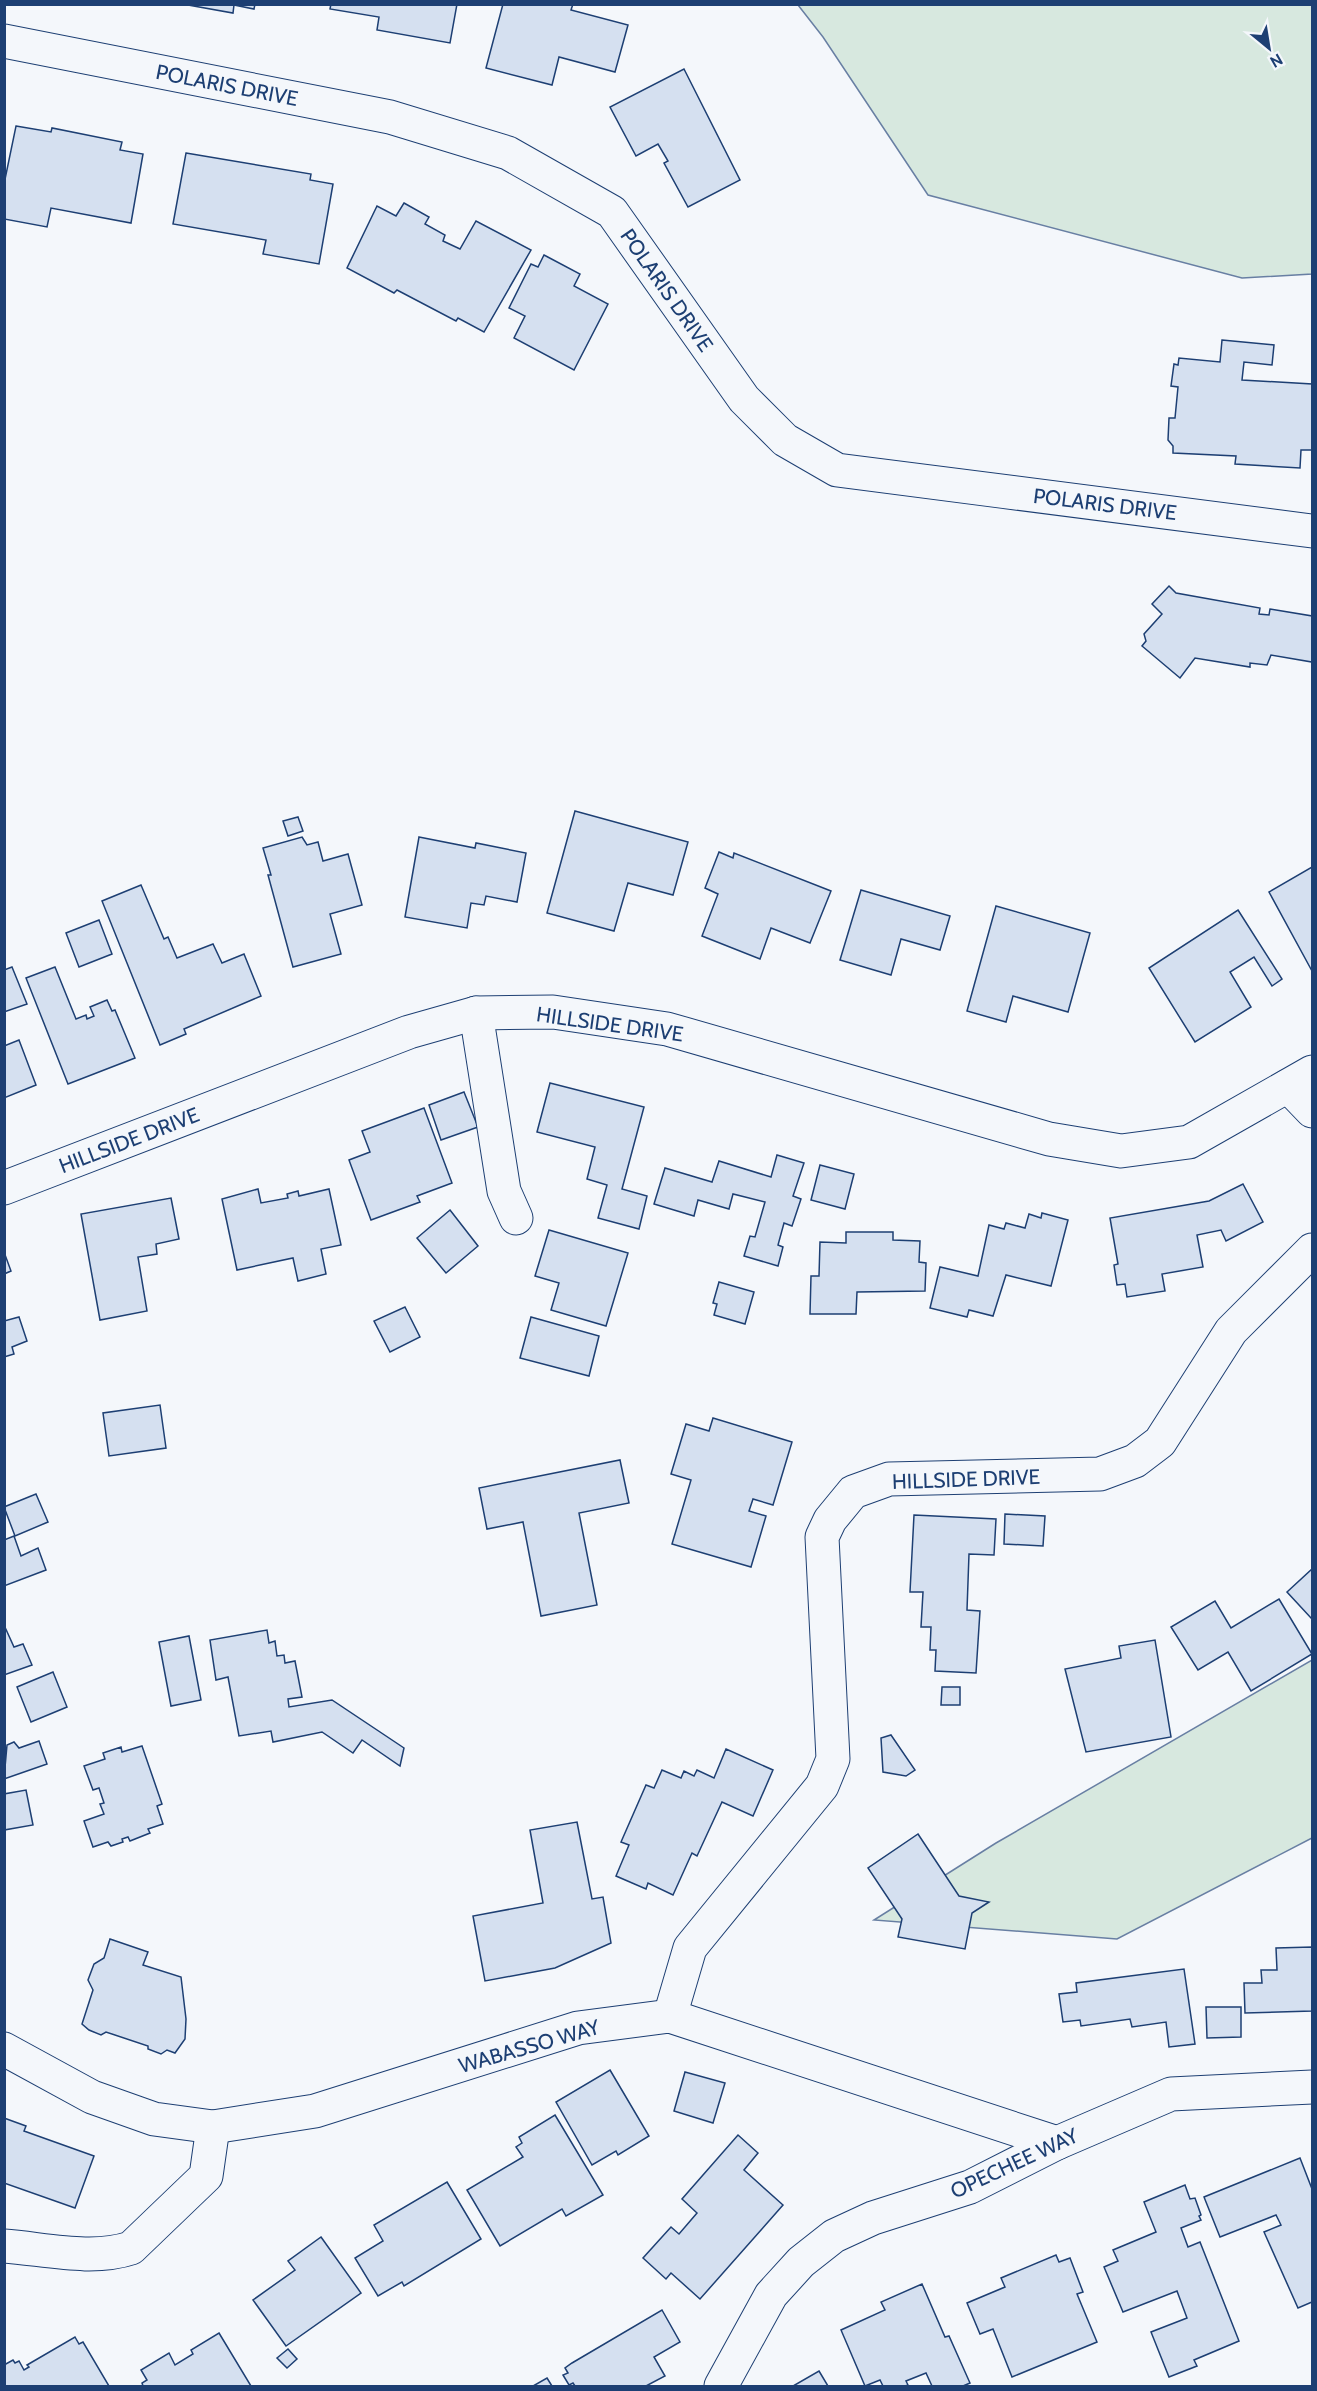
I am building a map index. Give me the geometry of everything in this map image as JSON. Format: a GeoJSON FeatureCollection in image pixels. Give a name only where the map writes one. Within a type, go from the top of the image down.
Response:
{"type":"FeatureCollection","features":[{"type":"Feature","properties":{"kind":"street","name":"POLARIS DRIVE"},"geometry":{"type":"LineString","coordinates":[[4,41],[390,117],[508,153],[612,212],[744,399],[785,440],[837,470],[1312,531]]}},
{"type":"Feature","properties":{"kind":"street","name":"HILLSIDE DRIVE"},"geometry":{"type":"LineString","coordinates":[[4,1188],[409,1032],[476,1013],[553,1012],[668,1029],[1049,1138],[1121,1151],[1189,1142],[1300,1079],[1312,1111]]}},
{"type":"Feature","properties":{"kind":"street"},"geometry":{"type":"LineString","coordinates":[[476,1013],[504,1191],[516,1218]]}},
{"type":"Feature","properties":{"kind":"street","name":"HILLSIDE DRIVE"},"geometry":{"type":"LineString","coordinates":[[669,2016],[690,1948],[822,1786],[833,1759],[822,1537],[830,1520],[853,1492],[889,1479],[1100,1474],[1135,1461],[1160,1442],[1230,1331],[1312,1250]]}},
{"type":"Feature","properties":{"kind":"street","name":"WABASSO WAY"},"geometry":{"type":"LineString","coordinates":[[4,2049],[92,2097],[154,2119],[213,2127],[315,2111],[578,2028],[669,2016],[1056,2143]]}},
{"type":"Feature","properties":{"kind":"street","name":"OPECHEE WAY"},"geometry":{"type":"LineString","coordinates":[[721,2386],[771,2295],[801,2262],[834,2236],[873,2218],[970,2187],[1056,2143],[1171,2094],[1312,2087]]}},
{"type":"Feature","properties":{"kind":"street"},"geometry":{"type":"LineString","coordinates":[[4,2246],[96,2254],[115,2253],[131,2248],[207,2176],[213,2127]]}},
{"type":"Feature","properties":{"kind":"shaded area"},"geometry":{"type":"Polygon","coordinates":[[[798,5],[1312,5],[1312,274],[1242,278],[928,195],[823,37],[798,5]]]}},
{"type":"Feature","properties":{"kind":"shaded area"},"geometry":{"type":"Polygon","coordinates":[[[1312,1660],[1312,1838],[1117,1939],[874,1920],[996,1843],[1312,1660]]]}},
{"type":"Feature","properties":{"kind":"building"},"geometry":{"type":"Polygon","coordinates":[[[255,4],[254,9],[234,5],[233,13],[188,5],[255,4]]]}},
{"type":"Feature","properties":{"kind":"building"},"geometry":{"type":"Polygon","coordinates":[[[331,4],[457,4],[450,43],[377,30],[379,17],[330,9],[331,4]]]}},
{"type":"Feature","properties":{"kind":"building"},"geometry":{"type":"Polygon","coordinates":[[[503,4],[573,4],[571,10],[628,25],[615,72],[559,57],[552,85],[486,68],[503,4]]]}},
{"type":"Feature","properties":{"kind":"building"},"geometry":{"type":"Polygon","coordinates":[[[684,69],[740,180],[688,207],[664,163],[668,161],[658,144],[636,156],[610,107],[684,69]]]}},
{"type":"Feature","properties":{"kind":"building"},"geometry":{"type":"Polygon","coordinates":[[[16,126],[51,132],[52,128],[122,142],[120,150],[143,154],[131,223],[51,208],[47,227],[4,219],[4,184],[16,126]]]}},
{"type":"Feature","properties":{"kind":"building"},"geometry":{"type":"Polygon","coordinates":[[[186,153],[311,174],[310,180],[333,184],[319,264],[263,254],[266,240],[173,224],[186,153]]]}},
{"type":"Feature","properties":{"kind":"building"},"geometry":{"type":"Polygon","coordinates":[[[404,203],[429,217],[425,224],[445,235],[443,241],[460,249],[476,221],[531,250],[484,332],[458,318],[456,321],[397,290],[394,293],[347,268],[377,206],[396,216],[404,203]]]}},
{"type":"Feature","properties":{"kind":"building"},"geometry":{"type":"Polygon","coordinates":[[[544,255],[580,274],[574,286],[608,304],[574,370],[514,338],[525,316],[509,308],[531,264],[538,267],[544,255]]]}},
{"type":"Feature","properties":{"kind":"building"},"geometry":{"type":"Polygon","coordinates":[[[1222,340],[1274,345],[1272,365],[1244,362],[1242,380],[1312,384],[1312,450],[1301,450],[1300,468],[1235,464],[1236,456],[1173,453],[1173,446],[1168,440],[1169,418],[1175,418],[1178,387],[1171,386],[1174,364],[1178,365],[1179,358],[1220,362],[1222,340]]]}},
{"type":"Feature","properties":{"kind":"building"},"geometry":{"type":"Polygon","coordinates":[[[1169,586],[1176,593],[1260,608],[1259,614],[1269,615],[1270,609],[1312,616],[1312,662],[1271,655],[1267,665],[1250,663],[1250,667],[1195,658],[1180,678],[1142,646],[1146,641],[1144,634],[1162,614],[1152,604],[1169,586]]]}},
{"type":"Feature","properties":{"kind":"building"},"geometry":{"type":"Polygon","coordinates":[[[575,811],[688,842],[673,895],[628,883],[614,931],[547,913],[575,811]]]}},
{"type":"Feature","properties":{"kind":"building"},"geometry":{"type":"Polygon","coordinates":[[[298,817],[303,831],[288,836],[283,821],[298,817]]]}},
{"type":"Feature","properties":{"kind":"building"},"geometry":{"type":"Polygon","coordinates":[[[302,837],[307,845],[318,842],[323,861],[348,854],[362,905],[330,914],[341,954],[293,967],[263,848],[302,837]]]}},
{"type":"Feature","properties":{"kind":"building"},"geometry":{"type":"Polygon","coordinates":[[[419,837],[475,848],[476,843],[526,853],[517,902],[486,896],[484,905],[471,903],[467,928],[405,917],[419,837]]]}},
{"type":"Feature","properties":{"kind":"building"},"geometry":{"type":"Polygon","coordinates":[[[719,852],[733,858],[734,853],[831,891],[810,943],[771,928],[760,959],[702,936],[718,894],[705,888],[719,852]]]}},
{"type":"Feature","properties":{"kind":"building"},"geometry":{"type":"Polygon","coordinates":[[[1312,867],[1312,971],[1269,892],[1312,867]]]}},
{"type":"Feature","properties":{"kind":"building"},"geometry":{"type":"Polygon","coordinates":[[[141,885],[164,939],[168,937],[177,958],[213,944],[222,963],[244,954],[261,996],[184,1029],[186,1034],[160,1045],[102,901],[141,885]]]}},
{"type":"Feature","properties":{"kind":"building"},"geometry":{"type":"Polygon","coordinates":[[[861,890],[950,916],[940,950],[901,939],[891,975],[840,960],[861,890]]]}},
{"type":"Feature","properties":{"kind":"building"},"geometry":{"type":"Polygon","coordinates":[[[996,906],[1090,933],[1068,1012],[1013,996],[1006,1022],[967,1011],[996,906]]]}},
{"type":"Feature","properties":{"kind":"building"},"geometry":{"type":"Polygon","coordinates":[[[1238,910],[1282,979],[1272,986],[1254,957],[1230,972],[1251,1007],[1195,1042],[1149,968],[1238,910]]]}},
{"type":"Feature","properties":{"kind":"building"},"geometry":{"type":"Polygon","coordinates":[[[99,920],[112,954],[79,967],[66,933],[99,920]]]}},
{"type":"Feature","properties":{"kind":"building"},"geometry":{"type":"Polygon","coordinates":[[[12,967],[27,1004],[4,1012],[4,970],[12,967]]]}},
{"type":"Feature","properties":{"kind":"building"},"geometry":{"type":"Polygon","coordinates":[[[55,967],[76,1019],[86,1015],[87,1019],[94,1016],[90,1007],[107,1000],[112,1011],[115,1010],[135,1058],[68,1084],[26,978],[55,967]]]}},
{"type":"Feature","properties":{"kind":"building"},"geometry":{"type":"Polygon","coordinates":[[[19,1040],[36,1085],[4,1098],[4,1046],[19,1040]]]}},
{"type":"Feature","properties":{"kind":"building"},"geometry":{"type":"Polygon","coordinates":[[[550,1083],[644,1107],[622,1189],[647,1196],[639,1229],[598,1218],[607,1185],[587,1179],[595,1147],[537,1132],[550,1083]]]}},
{"type":"Feature","properties":{"kind":"building"},"geometry":{"type":"Polygon","coordinates":[[[464,1092],[478,1127],[441,1140],[429,1105],[464,1092]]]}},
{"type":"Feature","properties":{"kind":"building"},"geometry":{"type":"Polygon","coordinates":[[[424,1108],[452,1183],[417,1196],[420,1202],[371,1220],[349,1160],[370,1152],[362,1131],[424,1108]]]}},
{"type":"Feature","properties":{"kind":"building"},"geometry":{"type":"Polygon","coordinates":[[[777,1155],[804,1163],[793,1196],[801,1199],[792,1226],[784,1223],[778,1245],[783,1247],[778,1266],[744,1256],[750,1236],[755,1237],[765,1202],[733,1194],[729,1209],[698,1200],[694,1216],[654,1204],[665,1168],[712,1182],[719,1161],[771,1177],[777,1155]]]}},
{"type":"Feature","properties":{"kind":"building"},"geometry":{"type":"Polygon","coordinates":[[[820,1165],[854,1174],[845,1209],[811,1200],[820,1165]]]}},
{"type":"Feature","properties":{"kind":"building"},"geometry":{"type":"Polygon","coordinates":[[[1243,1184],[1263,1222],[1226,1241],[1221,1230],[1197,1235],[1203,1267],[1162,1274],[1165,1291],[1127,1297],[1125,1284],[1117,1285],[1114,1265],[1118,1264],[1110,1218],[1209,1201],[1243,1184]]]}},
{"type":"Feature","properties":{"kind":"building"},"geometry":{"type":"Polygon","coordinates":[[[258,1189],[261,1203],[288,1198],[287,1194],[298,1191],[299,1196],[329,1189],[341,1245],[321,1249],[326,1274],[298,1281],[293,1258],[237,1270],[222,1199],[258,1189]]]}},
{"type":"Feature","properties":{"kind":"building"},"geometry":{"type":"Polygon","coordinates":[[[171,1198],[179,1239],[156,1244],[157,1254],[138,1257],[147,1311],[100,1320],[81,1214],[171,1198]]]}},
{"type":"Feature","properties":{"kind":"building"},"geometry":{"type":"Polygon","coordinates":[[[450,1210],[478,1246],[446,1273],[417,1238],[450,1210]]]}},
{"type":"Feature","properties":{"kind":"building"},"geometry":{"type":"Polygon","coordinates":[[[1042,1213],[1068,1220],[1051,1286],[1006,1275],[993,1316],[969,1310],[967,1317],[930,1308],[940,1267],[978,1276],[989,1225],[1004,1229],[1006,1223],[1025,1228],[1029,1214],[1041,1218],[1042,1213]]]}},
{"type":"Feature","properties":{"kind":"building"},"geometry":{"type":"Polygon","coordinates":[[[549,1230],[628,1253],[606,1326],[551,1310],[559,1283],[535,1276],[549,1230]]]}},
{"type":"Feature","properties":{"kind":"building"},"geometry":{"type":"Polygon","coordinates":[[[846,1232],[893,1232],[893,1240],[920,1241],[919,1262],[926,1263],[925,1291],[857,1292],[856,1314],[810,1314],[811,1276],[819,1276],[820,1242],[846,1243],[846,1232]]]}},
{"type":"Feature","properties":{"kind":"building"},"geometry":{"type":"Polygon","coordinates":[[[4,1252],[11,1271],[4,1274],[4,1252]]]}},
{"type":"Feature","properties":{"kind":"building"},"geometry":{"type":"Polygon","coordinates":[[[719,1282],[754,1292],[745,1324],[714,1315],[717,1304],[713,1303],[719,1282]]]}},
{"type":"Feature","properties":{"kind":"building"},"geometry":{"type":"Polygon","coordinates":[[[405,1307],[420,1337],[390,1352],[374,1321],[405,1307]]]}},
{"type":"Feature","properties":{"kind":"building"},"geometry":{"type":"Polygon","coordinates":[[[19,1317],[27,1341],[12,1347],[14,1354],[4,1357],[4,1321],[19,1317]]]}},
{"type":"Feature","properties":{"kind":"building"},"geometry":{"type":"Polygon","coordinates":[[[531,1317],[599,1336],[589,1376],[520,1358],[531,1317]]]}},
{"type":"Feature","properties":{"kind":"building"},"geometry":{"type":"Polygon","coordinates":[[[160,1405],[166,1448],[109,1456],[103,1413],[160,1405]]]}},
{"type":"Feature","properties":{"kind":"building"},"geometry":{"type":"Polygon","coordinates":[[[713,1418],[792,1442],[773,1505],[753,1499],[749,1511],[766,1516],[751,1567],[672,1544],[691,1480],[671,1474],[686,1424],[709,1431],[713,1418]]]}},
{"type":"Feature","properties":{"kind":"building"},"geometry":{"type":"Polygon","coordinates":[[[620,1460],[629,1503],[579,1513],[597,1605],[541,1616],[523,1522],[487,1529],[479,1488],[620,1460]]]}},
{"type":"Feature","properties":{"kind":"building"},"geometry":{"type":"Polygon","coordinates":[[[36,1494],[48,1522],[15,1536],[4,1507],[36,1494]]]}},
{"type":"Feature","properties":{"kind":"building"},"geometry":{"type":"Polygon","coordinates":[[[1005,1514],[1045,1516],[1043,1546],[1004,1544],[1005,1514]]]}},
{"type":"Feature","properties":{"kind":"building"},"geometry":{"type":"Polygon","coordinates":[[[914,1515],[996,1519],[994,1555],[969,1554],[967,1610],[980,1611],[976,1673],[935,1671],[936,1650],[930,1650],[931,1627],[921,1627],[923,1592],[910,1592],[914,1515]]]}},
{"type":"Feature","properties":{"kind":"building"},"geometry":{"type":"Polygon","coordinates":[[[14,1536],[21,1556],[38,1548],[46,1570],[4,1586],[4,1540],[14,1536]]]}},
{"type":"Feature","properties":{"kind":"building"},"geometry":{"type":"Polygon","coordinates":[[[1312,1569],[1312,1617],[1311,1618],[1287,1592],[1312,1569]]]}},
{"type":"Feature","properties":{"kind":"building"},"geometry":{"type":"Polygon","coordinates":[[[1279,1599],[1312,1654],[1251,1691],[1228,1652],[1198,1670],[1171,1627],[1215,1601],[1231,1628],[1279,1599]]]}},
{"type":"Feature","properties":{"kind":"building"},"geometry":{"type":"Polygon","coordinates":[[[4,1625],[14,1647],[23,1644],[32,1665],[4,1675],[4,1625]]]}},
{"type":"Feature","properties":{"kind":"building"},"geometry":{"type":"Polygon","coordinates":[[[267,1630],[269,1643],[275,1641],[277,1656],[284,1655],[285,1663],[295,1661],[302,1697],[288,1699],[289,1707],[332,1700],[404,1748],[400,1766],[362,1740],[353,1753],[322,1732],[273,1742],[271,1731],[239,1736],[228,1677],[216,1680],[210,1640],[267,1630]]]}},
{"type":"Feature","properties":{"kind":"building"},"geometry":{"type":"Polygon","coordinates":[[[189,1636],[201,1700],[171,1706],[159,1642],[189,1636]]]}},
{"type":"Feature","properties":{"kind":"building"},"geometry":{"type":"Polygon","coordinates":[[[1155,1640],[1171,1737],[1086,1752],[1065,1669],[1121,1658],[1119,1646],[1155,1640]]]}},
{"type":"Feature","properties":{"kind":"building"},"geometry":{"type":"Polygon","coordinates":[[[53,1672],[67,1707],[31,1722],[17,1687],[53,1672]]]}},
{"type":"Feature","properties":{"kind":"building"},"geometry":{"type":"Polygon","coordinates":[[[942,1687],[960,1687],[960,1705],[941,1705],[942,1687]]]}},
{"type":"Feature","properties":{"kind":"building"},"geometry":{"type":"Polygon","coordinates":[[[891,1735],[915,1770],[906,1776],[883,1772],[881,1738],[891,1735]]]}},
{"type":"Feature","properties":{"kind":"building"},"geometry":{"type":"Polygon","coordinates":[[[39,1741],[47,1764],[4,1779],[7,1745],[14,1742],[19,1748],[39,1741]]]}},
{"type":"Feature","properties":{"kind":"building"},"geometry":{"type":"Polygon","coordinates":[[[142,1746],[162,1804],[157,1806],[163,1824],[148,1829],[150,1833],[130,1841],[128,1837],[122,1839],[123,1842],[111,1846],[108,1842],[93,1847],[84,1821],[104,1814],[100,1804],[104,1803],[99,1788],[93,1790],[84,1766],[105,1759],[103,1753],[121,1747],[122,1752],[142,1746]]]}},
{"type":"Feature","properties":{"kind":"building"},"geometry":{"type":"Polygon","coordinates":[[[726,1749],[773,1770],[753,1816],[722,1802],[697,1856],[692,1853],[673,1895],[648,1883],[646,1889],[616,1876],[629,1845],[621,1842],[646,1785],[654,1788],[662,1770],[681,1778],[684,1771],[694,1776],[697,1770],[714,1778],[726,1749]]]}},
{"type":"Feature","properties":{"kind":"building"},"geometry":{"type":"Polygon","coordinates":[[[26,1790],[33,1825],[4,1830],[4,1794],[26,1790]]]}},
{"type":"Feature","properties":{"kind":"building"},"geometry":{"type":"Polygon","coordinates":[[[577,1822],[592,1899],[603,1897],[611,1943],[555,1968],[485,1981],[473,1916],[543,1903],[530,1830],[577,1822]]]}},
{"type":"Feature","properties":{"kind":"building"},"geometry":{"type":"Polygon","coordinates":[[[918,1834],[959,1896],[989,1902],[972,1913],[965,1949],[898,1937],[902,1919],[868,1868],[918,1834]]]}},
{"type":"Feature","properties":{"kind":"building"},"geometry":{"type":"Polygon","coordinates":[[[110,1939],[148,1952],[143,1965],[181,1977],[186,2019],[185,2039],[175,2053],[167,2050],[161,2054],[148,2049],[148,2046],[106,2032],[101,2035],[82,2024],[93,1990],[88,1980],[94,1964],[104,1958],[110,1939]]]}},
{"type":"Feature","properties":{"kind":"building"},"geometry":{"type":"Polygon","coordinates":[[[1312,1947],[1312,2011],[1245,2013],[1244,1983],[1262,1983],[1261,1970],[1277,1970],[1276,1948],[1312,1947]]]}},
{"type":"Feature","properties":{"kind":"building"},"geometry":{"type":"Polygon","coordinates":[[[1184,1969],[1195,2044],[1169,2047],[1166,2022],[1132,2027],[1130,2019],[1081,2026],[1080,2020],[1063,2022],[1059,1994],[1077,1992],[1076,1983],[1184,1969]]]}},
{"type":"Feature","properties":{"kind":"building"},"geometry":{"type":"Polygon","coordinates":[[[1206,2007],[1241,2007],[1241,2037],[1207,2038],[1206,2007]]]}},
{"type":"Feature","properties":{"kind":"building"},"geometry":{"type":"Polygon","coordinates":[[[610,2070],[649,2136],[618,2155],[616,2151],[592,2165],[556,2102],[610,2070]]]}},
{"type":"Feature","properties":{"kind":"building"},"geometry":{"type":"Polygon","coordinates":[[[685,2072],[725,2083],[713,2123],[674,2111],[685,2072]]]}},
{"type":"Feature","properties":{"kind":"building"},"geometry":{"type":"Polygon","coordinates":[[[555,2115],[603,2195],[566,2216],[562,2209],[500,2246],[467,2190],[523,2157],[516,2147],[522,2143],[519,2137],[555,2115]]]}},
{"type":"Feature","properties":{"kind":"building"},"geometry":{"type":"Polygon","coordinates":[[[4,2118],[26,2126],[24,2131],[94,2156],[75,2208],[4,2183],[4,2118]]]}},
{"type":"Feature","properties":{"kind":"building"},"geometry":{"type":"Polygon","coordinates":[[[738,2135],[758,2153],[744,2170],[783,2205],[700,2299],[671,2273],[666,2279],[643,2258],[671,2227],[679,2234],[697,2213],[682,2199],[738,2135]]]}},
{"type":"Feature","properties":{"kind":"building"},"geometry":{"type":"Polygon","coordinates":[[[1300,2158],[1312,2189],[1312,2302],[1298,2308],[1264,2232],[1281,2225],[1276,2215],[1220,2237],[1204,2197],[1300,2158]]]}},
{"type":"Feature","properties":{"kind":"building"},"geometry":{"type":"Polygon","coordinates":[[[447,2182],[481,2239],[404,2286],[402,2282],[378,2296],[355,2258],[383,2241],[374,2225],[447,2182]]]}},
{"type":"Feature","properties":{"kind":"building"},"geometry":{"type":"Polygon","coordinates":[[[1185,2185],[1190,2199],[1195,2198],[1201,2220],[1181,2228],[1188,2247],[1200,2242],[1239,2341],[1194,2360],[1197,2366],[1169,2377],[1151,2332],[1187,2318],[1177,2291],[1123,2312],[1104,2267],[1118,2261],[1113,2250],[1156,2232],[1144,2202],[1185,2185]]]}},
{"type":"Feature","properties":{"kind":"building"},"geometry":{"type":"Polygon","coordinates":[[[321,2237],[361,2293],[286,2346],[253,2300],[295,2270],[288,2261],[321,2237]]]}},
{"type":"Feature","properties":{"kind":"building"},"geometry":{"type":"Polygon","coordinates":[[[1056,2255],[1059,2262],[1070,2258],[1083,2292],[1077,2294],[1097,2342],[1012,2377],[993,2329],[980,2334],[967,2303],[1005,2287],[1001,2278],[1056,2255]]]}},
{"type":"Feature","properties":{"kind":"building"},"geometry":{"type":"Polygon","coordinates":[[[922,2284],[945,2337],[949,2336],[970,2383],[963,2386],[932,2386],[926,2373],[906,2381],[908,2385],[905,2386],[883,2386],[880,2380],[865,2386],[841,2330],[885,2310],[881,2302],[922,2284]]]}},
{"type":"Feature","properties":{"kind":"building"},"geometry":{"type":"Polygon","coordinates":[[[662,2310],[680,2342],[654,2357],[665,2376],[646,2386],[575,2386],[573,2383],[569,2385],[563,2375],[568,2373],[565,2368],[662,2310]]]}},
{"type":"Feature","properties":{"kind":"building"},"geometry":{"type":"Polygon","coordinates":[[[219,2333],[251,2386],[143,2386],[142,2383],[147,2380],[141,2370],[169,2353],[175,2365],[193,2354],[191,2350],[219,2333]]]}},
{"type":"Feature","properties":{"kind":"building"},"geometry":{"type":"Polygon","coordinates":[[[75,2337],[79,2344],[83,2342],[109,2386],[4,2386],[4,2365],[13,2360],[15,2363],[19,2361],[24,2370],[29,2367],[27,2365],[75,2337]]]}},
{"type":"Feature","properties":{"kind":"building"},"geometry":{"type":"Polygon","coordinates":[[[288,2349],[297,2359],[287,2368],[277,2358],[288,2349]]]}},
{"type":"Feature","properties":{"kind":"building"},"geometry":{"type":"Polygon","coordinates":[[[819,2371],[828,2386],[793,2386],[819,2371]]]}},
{"type":"Feature","properties":{"kind":"building"},"geometry":{"type":"Polygon","coordinates":[[[547,2378],[552,2386],[533,2386],[547,2378]]]}}]}
